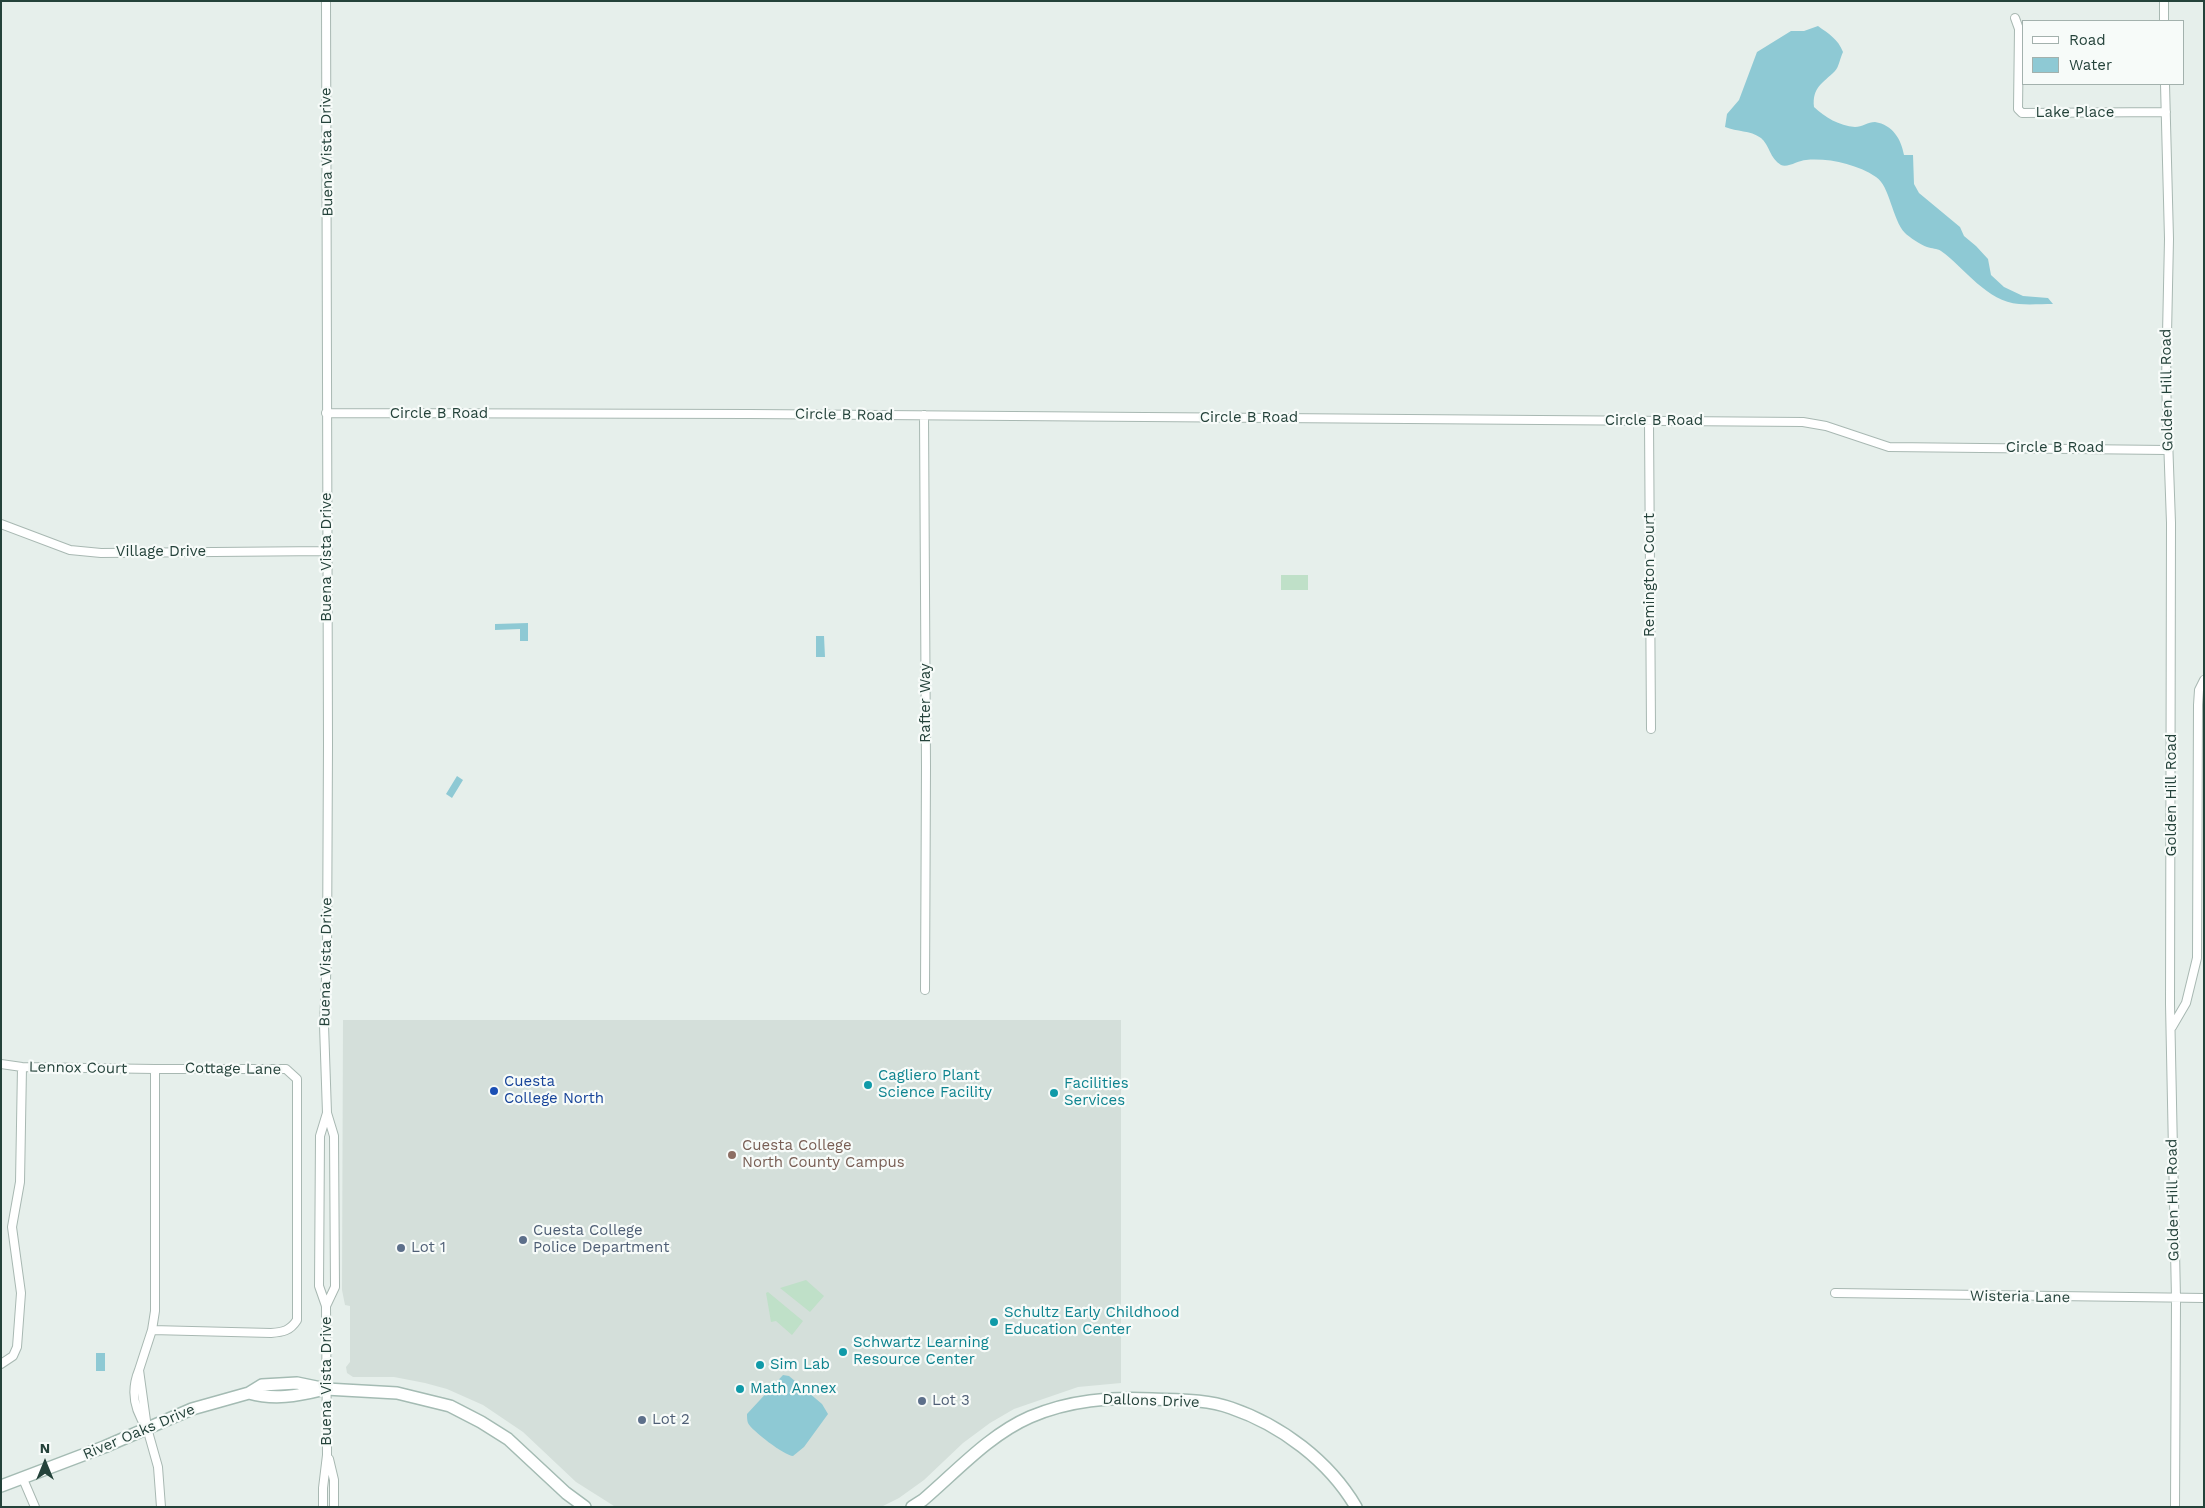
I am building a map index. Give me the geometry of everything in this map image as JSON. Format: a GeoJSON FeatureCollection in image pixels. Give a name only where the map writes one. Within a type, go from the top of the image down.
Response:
{"type":"FeatureCollection","features":[{"type":"Feature","properties":{"kind":"street","name":"Buena Vista Drive"},"geometry":{"type":"LineString","coordinates":[[326,1],[327,936],[324,1025],[327,1113],[334,1136],[335,1287],[326,1306]]}},
{"type":"Feature","properties":{"kind":"street"},"geometry":{"type":"LineString","coordinates":[[2164,1],[2164,20]]}},
{"type":"Feature","properties":{"kind":"street","name":"Lake Place"},"geometry":{"type":"LineString","coordinates":[[2015,18],[2019,29],[2018,109],[2022,113],[2166,112]]}},
{"type":"Feature","properties":{"kind":"street","name":"Golden Hill Road"},"geometry":{"type":"LineString","coordinates":[[2165,85],[2168,239],[2166,342],[2167,450],[2171,523],[2172,1027],[2176,1298],[2175,1507]]}},
{"type":"Feature","properties":{"kind":"street","name":"Circle B Road"},"geometry":{"type":"LineString","coordinates":[[326,413],[924,415],[1803,422],[1826,426],[1889,447],[1898,448],[2167,450]]}},
{"type":"Feature","properties":{"kind":"street","name":"Rafter Way"},"geometry":{"type":"LineString","coordinates":[[924,415],[925,990]]}},
{"type":"Feature","properties":{"kind":"street","name":"Remington Court"},"geometry":{"type":"LineString","coordinates":[[1649,421],[1651,729]]}},
{"type":"Feature","properties":{"kind":"street","name":"Village Drive"},"geometry":{"type":"LineString","coordinates":[[1,524],[70,550],[100,553],[327,551]]}},
{"type":"Feature","properties":{"kind":"street"},"geometry":{"type":"LineString","coordinates":[[2172,1027],[2186,1003],[2197,958],[2198,705],[2199,690],[2204,680]]}},
{"type":"Feature","properties":{"kind":"street","name":"Lennox Court"},"geometry":{"type":"LineString","coordinates":[[1,1064],[22,1067],[154,1069]]}},
{"type":"Feature","properties":{"kind":"street"},"geometry":{"type":"LineString","coordinates":[[1,1364],[13,1356],[18,1347],[21,1293],[12,1227],[20,1182],[22,1067]]}},
{"type":"Feature","properties":{"kind":"street"},"geometry":{"type":"LineString","coordinates":[[154,1069],[155,1311],[152,1330],[139,1370],[147,1428],[158,1467],[161,1507]]}},
{"type":"Feature","properties":{"kind":"street","name":"Cottage Lane"},"geometry":{"type":"LineString","coordinates":[[152,1330],[286,1332],[293,1327],[297,1320],[297,1079],[286,1069],[154,1069]]}},
{"type":"Feature","properties":{"kind":"street","name":"Buena Vista Drive"},"geometry":{"type":"LineString","coordinates":[[327,1113],[320,1136],[319,1286],[326,1306],[328,1455],[334,1480],[334,1507]]}},
{"type":"Feature","properties":{"kind":"street","name":"Wisteria Lane"},"geometry":{"type":"LineString","coordinates":[[1835,1293],[2204,1298]]}},
{"type":"Feature","properties":{"kind":"street","name":"River Oaks Drive"},"geometry":{"type":"LineString","coordinates":[[1,1486],[23,1479],[192,1409],[249,1393],[262,1385],[297,1383],[326,1389]]}},
{"type":"Feature","properties":{"kind":"street"},"geometry":{"type":"LineString","coordinates":[[326,1389],[397,1393],[450,1406],[508,1439],[566,1493],[584,1507]]}},
{"type":"Feature","properties":{"kind":"street","name":"Dallons Drive"},"geometry":{"type":"LineString","coordinates":[[912,1507],[923,1500],[997,1436],[1030,1417],[1082,1402],[1124,1397],[1199,1401],[1230,1407],[1258,1419],[1305,1448],[1336,1479],[1356,1507]]}},
{"type":"Feature","properties":{"kind":"street","name":"Buena Vista Drive"},"geometry":{"type":"LineString","coordinates":[[323,1507],[322,1488],[328,1455]]}},
{"type":"Feature","properties":{"kind":"street"},"geometry":{"type":"LineString","coordinates":[[23,1479],[36,1507]]}},
{"type":"Feature","properties":{"kind":"shaded area","name":"Cuesta College North County Campus"},"geometry":{"type":"Polygon","coordinates":[[[343,1020],[1121,1020],[1121,1383],[1078,1387],[1014,1409],[990,1423],[963,1443],[924,1480],[899,1498],[881,1507],[614,1506],[576,1482],[523,1432],[483,1405],[447,1389],[425,1383],[394,1377],[353,1377],[347,1373],[346,1367],[350,1362],[350,1306],[345,1305],[342,1290],[343,1020]]]}},
{"type":"Feature","properties":{"kind":"green space"},"geometry":{"type":"Polygon","coordinates":[[[1281,575],[1308,575],[1308,590],[1281,590],[1281,575]]]}},
{"type":"Feature","properties":{"kind":"green space"},"geometry":{"type":"Polygon","coordinates":[[[806,1280],[824,1296],[810,1312],[780,1288],[806,1280]]]}},
{"type":"Feature","properties":{"kind":"green space"},"geometry":{"type":"Polygon","coordinates":[[[768,1292],[803,1321],[792,1335],[776,1321],[771,1322],[766,1293],[768,1292]]]}},
{"type":"Feature","properties":{"kind":"water"},"geometry":{"type":"Polygon","coordinates":[[[1818,26],[1836,40],[1843,52],[1836,69],[1817,90],[1814,107],[1843,125],[1858,127],[1875,122],[1887,126],[1898,138],[1904,155],[1913,155],[1914,184],[1919,193],[1960,227],[1964,236],[1988,259],[1991,275],[2004,287],[2023,296],[2048,298],[2053,304],[2007,302],[1987,291],[1938,249],[1929,248],[1912,239],[1905,233],[1897,220],[1881,181],[1868,172],[1851,165],[1824,160],[1806,160],[1784,166],[1774,159],[1761,138],[1725,127],[1727,114],[1739,100],[1757,52],[1791,31],[1804,31],[1818,26]]]}},
{"type":"Feature","properties":{"kind":"water"},"geometry":{"type":"Polygon","coordinates":[[[528,623],[528,641],[520,641],[520,629],[495,630],[495,624],[528,623]]]}},
{"type":"Feature","properties":{"kind":"water"},"geometry":{"type":"Polygon","coordinates":[[[816,636],[824,636],[825,657],[816,657],[816,636]]]}},
{"type":"Feature","properties":{"kind":"water"},"geometry":{"type":"Polygon","coordinates":[[[457,776],[463,780],[452,798],[446,794],[457,776]]]}},
{"type":"Feature","properties":{"kind":"water"},"geometry":{"type":"Polygon","coordinates":[[[96,1353],[105,1353],[105,1371],[96,1371],[96,1353]]]}},
{"type":"Feature","properties":{"kind":"water"},"geometry":{"type":"Polygon","coordinates":[[[783,1375],[789,1376],[822,1404],[828,1414],[804,1447],[793,1456],[783,1452],[761,1437],[747,1420],[747,1414],[783,1375]]]}},
{"type":"Feature","properties":{"kind":"place","name":"Cagliero Plant Science Facility"},"geometry":{"type":"Point","coordinates":[868,1085]}},
{"type":"Feature","properties":{"kind":"place","name":"Cuesta College North"},"geometry":{"type":"Point","coordinates":[494,1091]}},
{"type":"Feature","properties":{"kind":"place","name":"Facilities Services"},"geometry":{"type":"Point","coordinates":[1054,1093]}},
{"type":"Feature","properties":{"kind":"place","name":"Cuesta College North County Campus"},"geometry":{"type":"Point","coordinates":[732,1155]}},
{"type":"Feature","properties":{"kind":"place","name":"Cuesta College Police Department"},"geometry":{"type":"Point","coordinates":[523,1240]}},
{"type":"Feature","properties":{"kind":"place","name":"Lot 1"},"geometry":{"type":"Point","coordinates":[401,1248]}},
{"type":"Feature","properties":{"kind":"place","name":"Schultz Early Childhood Education Center"},"geometry":{"type":"Point","coordinates":[994,1322]}},
{"type":"Feature","properties":{"kind":"place","name":"Schwartz Learning Resource Center"},"geometry":{"type":"Point","coordinates":[843,1352]}},
{"type":"Feature","properties":{"kind":"place","name":"Sim Lab"},"geometry":{"type":"Point","coordinates":[760,1365]}},
{"type":"Feature","properties":{"kind":"place","name":"Math Annex"},"geometry":{"type":"Point","coordinates":[740,1389]}},
{"type":"Feature","properties":{"kind":"place","name":"Lot 3"},"geometry":{"type":"Point","coordinates":[922,1401]}},
{"type":"Feature","properties":{"kind":"place","name":"Lot 2"},"geometry":{"type":"Point","coordinates":[642,1420]}}]}
